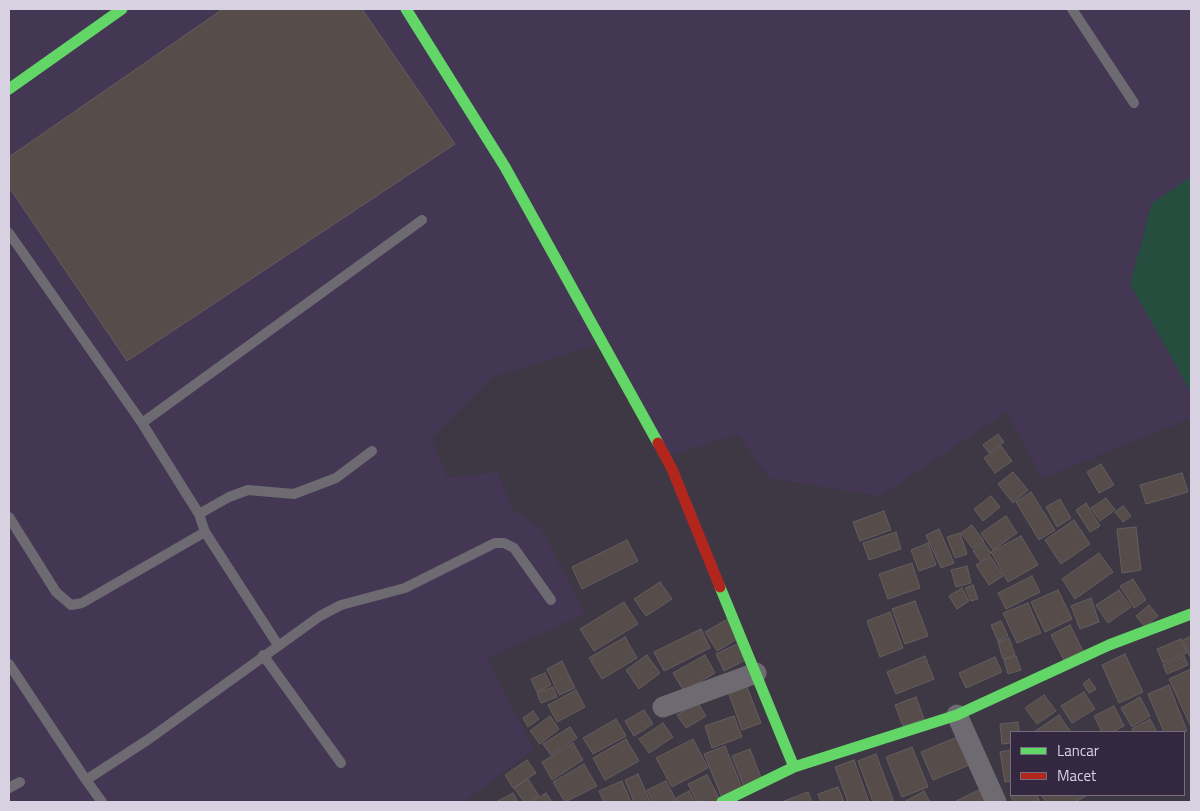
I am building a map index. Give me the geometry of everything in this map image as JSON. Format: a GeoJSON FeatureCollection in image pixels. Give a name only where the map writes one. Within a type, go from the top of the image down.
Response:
{"type":"FeatureCollection","features":[{"type":"Feature","properties":{"kind":"street"},"geometry":{"type":"LineString","coordinates":[[9,89],[122,9]]}},
{"type":"Feature","properties":{"kind":"street"},"geometry":{"type":"LineString","coordinates":[[406,9],[505,168],[672,469],[794,767]]}},
{"type":"Feature","properties":{"kind":"street"},"geometry":{"type":"LineString","coordinates":[[722,802],[745,797],[794,767],[957,715],[1109,645],[1191,614]]}},
{"type":"Feature","properties":{"kind":"street"},"geometry":{"type":"LineString","coordinates":[[663,707],[756,673]]}},
{"type":"Feature","properties":{"kind":"street"},"geometry":{"type":"LineString","coordinates":[[957,715],[996,802]]}},
{"type":"Feature","properties":{"kind":"lane"},"geometry":{"type":"LineString","coordinates":[[1072,9],[1134,103]]}},
{"type":"Feature","properties":{"kind":"lane"},"geometry":{"type":"LineString","coordinates":[[142,423],[422,220]]}},
{"type":"Feature","properties":{"kind":"lane"},"geometry":{"type":"LineString","coordinates":[[9,235],[142,423],[199,514],[205,532],[278,645]]}},
{"type":"Feature","properties":{"kind":"lane"},"geometry":{"type":"LineString","coordinates":[[199,514],[229,496],[248,490],[294,494],[336,478],[372,451]]}},
{"type":"Feature","properties":{"kind":"lane"},"geometry":{"type":"LineString","coordinates":[[9,518],[56,592],[72,605],[82,603],[205,532]]}},
{"type":"Feature","properties":{"kind":"lane"},"geometry":{"type":"LineString","coordinates":[[86,780],[149,739],[263,655],[320,616],[340,605],[405,588],[495,543],[504,543],[514,548],[551,600]]}},
{"type":"Feature","properties":{"kind":"lane"},"geometry":{"type":"LineString","coordinates":[[263,655],[341,763]]}},
{"type":"Feature","properties":{"kind":"lane"},"geometry":{"type":"LineString","coordinates":[[9,664],[102,802]]}},
{"type":"Feature","properties":{"kind":"lane"},"geometry":{"type":"LineString","coordinates":[[9,788],[20,782]]}},
{"type":"Feature","properties":{"kind":"shaded area"},"geometry":{"type":"Polygon","coordinates":[[[9,9],[1191,9],[1191,177],[1152,203],[1130,284],[1191,392],[1191,418],[1043,478],[1006,412],[880,496],[769,478],[738,434],[670,456],[609,341],[492,377],[431,438],[448,478],[497,472],[513,510],[541,529],[585,613],[487,659],[534,749],[464,802],[9,802],[9,9]]]}},
{"type":"Feature","properties":{"kind":"green space"},"geometry":{"type":"Polygon","coordinates":[[[1191,177],[1191,392],[1130,284],[1152,203],[1191,177]]]}},
{"type":"Feature","properties":{"kind":"building"},"geometry":{"type":"Polygon","coordinates":[[[223,9],[362,9],[455,144],[127,361],[9,187],[9,157],[223,9]]]}},
{"type":"Feature","properties":{"kind":"building"},"geometry":{"type":"Polygon","coordinates":[[[998,434],[1004,442],[989,453],[983,445],[998,434]]]}},
{"type":"Feature","properties":{"kind":"building"},"geometry":{"type":"Polygon","coordinates":[[[1001,446],[1012,461],[995,473],[984,458],[1001,446]]]}},
{"type":"Feature","properties":{"kind":"building"},"geometry":{"type":"Polygon","coordinates":[[[1101,464],[1114,485],[1099,493],[1087,472],[1101,464]]]}},
{"type":"Feature","properties":{"kind":"building"},"geometry":{"type":"Polygon","coordinates":[[[1013,472],[1028,490],[1013,503],[998,484],[1013,472]]]}},
{"type":"Feature","properties":{"kind":"building"},"geometry":{"type":"Polygon","coordinates":[[[1182,473],[1188,492],[1146,504],[1140,485],[1182,473]]]}},
{"type":"Feature","properties":{"kind":"building"},"geometry":{"type":"Polygon","coordinates":[[[1031,492],[1055,530],[1039,540],[1016,502],[1031,492]]]}},
{"type":"Feature","properties":{"kind":"building"},"geometry":{"type":"Polygon","coordinates":[[[991,496],[1000,507],[983,521],[974,509],[991,496]]]}},
{"type":"Feature","properties":{"kind":"building"},"geometry":{"type":"Polygon","coordinates":[[[1106,498],[1115,510],[1100,521],[1091,508],[1106,498]]]}},
{"type":"Feature","properties":{"kind":"building"},"geometry":{"type":"Polygon","coordinates":[[[1060,499],[1071,518],[1057,527],[1046,507],[1060,499]]]}},
{"type":"Feature","properties":{"kind":"building"},"geometry":{"type":"Polygon","coordinates":[[[1086,503],[1100,526],[1090,532],[1076,510],[1086,503]]]}},
{"type":"Feature","properties":{"kind":"building"},"geometry":{"type":"Polygon","coordinates":[[[1123,506],[1131,516],[1123,522],[1115,512],[1123,506]]]}},
{"type":"Feature","properties":{"kind":"building"},"geometry":{"type":"Polygon","coordinates":[[[884,511],[891,530],[860,541],[853,522],[884,511]]]}},
{"type":"Feature","properties":{"kind":"building"},"geometry":{"type":"Polygon","coordinates":[[[1006,516],[1017,533],[993,550],[981,533],[1006,516]]]}},
{"type":"Feature","properties":{"kind":"building"},"geometry":{"type":"Polygon","coordinates":[[[1074,520],[1090,544],[1061,564],[1045,540],[1074,520]]]}},
{"type":"Feature","properties":{"kind":"building"},"geometry":{"type":"Polygon","coordinates":[[[972,525],[984,541],[973,549],[961,533],[972,525]]]}},
{"type":"Feature","properties":{"kind":"building"},"geometry":{"type":"Polygon","coordinates":[[[1136,527],[1141,570],[1122,573],[1117,529],[1136,527]]]}},
{"type":"Feature","properties":{"kind":"building"},"geometry":{"type":"Polygon","coordinates":[[[939,529],[954,563],[941,568],[926,535],[939,529]]]}},
{"type":"Feature","properties":{"kind":"building"},"geometry":{"type":"Polygon","coordinates":[[[896,532],[901,549],[869,560],[863,543],[896,532]]]}},
{"type":"Feature","properties":{"kind":"building"},"geometry":{"type":"Polygon","coordinates":[[[960,533],[967,554],[955,558],[947,537],[960,533]]]}},
{"type":"Feature","properties":{"kind":"building"},"geometry":{"type":"Polygon","coordinates":[[[1021,536],[1038,565],[1008,582],[991,552],[1021,536]]]}},
{"type":"Feature","properties":{"kind":"building"},"geometry":{"type":"Polygon","coordinates":[[[627,540],[638,561],[582,589],[572,567],[627,540]]]}},
{"type":"Feature","properties":{"kind":"building"},"geometry":{"type":"Polygon","coordinates":[[[928,543],[936,565],[919,571],[911,550],[928,543]]]}},
{"type":"Feature","properties":{"kind":"building"},"geometry":{"type":"Polygon","coordinates":[[[984,543],[991,553],[980,561],[973,551],[984,543]]]}},
{"type":"Feature","properties":{"kind":"building"},"geometry":{"type":"Polygon","coordinates":[[[1099,553],[1113,572],[1075,599],[1062,579],[1099,553]]]}},
{"type":"Feature","properties":{"kind":"building"},"geometry":{"type":"Polygon","coordinates":[[[990,556],[1003,576],[989,585],[976,565],[990,556]]]}},
{"type":"Feature","properties":{"kind":"building"},"geometry":{"type":"Polygon","coordinates":[[[912,563],[920,588],[888,599],[879,574],[912,563]]]}},
{"type":"Feature","properties":{"kind":"building"},"geometry":{"type":"Polygon","coordinates":[[[967,566],[971,583],[956,587],[951,570],[967,566]]]}},
{"type":"Feature","properties":{"kind":"building"},"geometry":{"type":"Polygon","coordinates":[[[1032,576],[1040,592],[1006,609],[998,593],[1032,576]]]}},
{"type":"Feature","properties":{"kind":"building"},"geometry":{"type":"Polygon","coordinates":[[[1133,579],[1146,600],[1134,608],[1120,586],[1133,579]]]}},
{"type":"Feature","properties":{"kind":"building"},"geometry":{"type":"Polygon","coordinates":[[[660,582],[672,599],[646,616],[634,599],[660,582]]]}},
{"type":"Feature","properties":{"kind":"building"},"geometry":{"type":"Polygon","coordinates":[[[973,585],[978,599],[971,601],[965,588],[973,585]]]}},
{"type":"Feature","properties":{"kind":"building"},"geometry":{"type":"Polygon","coordinates":[[[962,588],[969,601],[957,609],[949,596],[962,588]]]}},
{"type":"Feature","properties":{"kind":"building"},"geometry":{"type":"Polygon","coordinates":[[[1058,590],[1072,619],[1045,632],[1031,602],[1058,590]]]}},
{"type":"Feature","properties":{"kind":"building"},"geometry":{"type":"Polygon","coordinates":[[[1119,590],[1131,607],[1108,623],[1096,605],[1119,590]]]}},
{"type":"Feature","properties":{"kind":"building"},"geometry":{"type":"Polygon","coordinates":[[[1091,598],[1099,622],[1080,629],[1071,606],[1091,598]]]}},
{"type":"Feature","properties":{"kind":"building"},"geometry":{"type":"Polygon","coordinates":[[[915,601],[928,636],[905,644],[892,609],[915,601]]]}},
{"type":"Feature","properties":{"kind":"building"},"geometry":{"type":"Polygon","coordinates":[[[624,602],[638,624],[594,651],[580,629],[624,602]]]}},
{"type":"Feature","properties":{"kind":"building"},"geometry":{"type":"Polygon","coordinates":[[[1028,603],[1041,633],[1017,643],[1003,613],[1028,603]]]}},
{"type":"Feature","properties":{"kind":"building"},"geometry":{"type":"Polygon","coordinates":[[[1149,605],[1158,616],[1145,627],[1136,616],[1149,605]]]}},
{"type":"Feature","properties":{"kind":"building"},"geometry":{"type":"Polygon","coordinates":[[[890,612],[903,648],[880,657],[867,621],[890,612]]]}},
{"type":"Feature","properties":{"kind":"building"},"geometry":{"type":"Polygon","coordinates":[[[728,619],[739,638],[717,651],[705,632],[728,619]]]}},
{"type":"Feature","properties":{"kind":"building"},"geometry":{"type":"Polygon","coordinates":[[[1001,621],[1008,636],[998,641],[991,625],[1001,621]]]}},
{"type":"Feature","properties":{"kind":"building"},"geometry":{"type":"Polygon","coordinates":[[[1070,625],[1084,653],[1065,662],[1051,635],[1070,625]]]}},
{"type":"Feature","properties":{"kind":"building"},"geometry":{"type":"Polygon","coordinates":[[[701,629],[710,648],[664,671],[654,652],[701,629]]]}},
{"type":"Feature","properties":{"kind":"building"},"geometry":{"type":"Polygon","coordinates":[[[1191,636],[1191,659],[1183,640],[1191,636]]]}},
{"type":"Feature","properties":{"kind":"building"},"geometry":{"type":"Polygon","coordinates":[[[625,637],[637,658],[602,679],[589,658],[625,637]]]}},
{"type":"Feature","properties":{"kind":"building"},"geometry":{"type":"Polygon","coordinates":[[[1009,638],[1015,655],[1003,659],[998,642],[1009,638]]]}},
{"type":"Feature","properties":{"kind":"building"},"geometry":{"type":"Polygon","coordinates":[[[1181,639],[1187,653],[1163,663],[1157,649],[1181,639]]]}},
{"type":"Feature","properties":{"kind":"building"},"geometry":{"type":"Polygon","coordinates":[[[739,643],[747,659],[724,671],[716,654],[739,643]]]}},
{"type":"Feature","properties":{"kind":"building"},"geometry":{"type":"Polygon","coordinates":[[[1125,654],[1143,692],[1119,703],[1102,665],[1125,654]]]}},
{"type":"Feature","properties":{"kind":"building"},"geometry":{"type":"Polygon","coordinates":[[[647,655],[660,673],[639,689],[626,670],[647,655]]]}},
{"type":"Feature","properties":{"kind":"building"},"geometry":{"type":"Polygon","coordinates":[[[705,655],[715,673],[684,691],[673,673],[705,655]]]}},
{"type":"Feature","properties":{"kind":"building"},"geometry":{"type":"Polygon","coordinates":[[[925,656],[934,679],[896,694],[887,672],[925,656]]]}},
{"type":"Feature","properties":{"kind":"building"},"geometry":{"type":"Polygon","coordinates":[[[1016,656],[1021,670],[1008,674],[1004,660],[1016,656]]]}},
{"type":"Feature","properties":{"kind":"building"},"geometry":{"type":"Polygon","coordinates":[[[1184,656],[1188,665],[1167,674],[1163,665],[1184,656]]]}},
{"type":"Feature","properties":{"kind":"building"},"geometry":{"type":"Polygon","coordinates":[[[995,657],[1002,672],[966,688],[959,673],[995,657]]]}},
{"type":"Feature","properties":{"kind":"building"},"geometry":{"type":"Polygon","coordinates":[[[562,661],[575,688],[559,695],[547,669],[562,661]]]}},
{"type":"Feature","properties":{"kind":"building"},"geometry":{"type":"Polygon","coordinates":[[[1191,669],[1191,727],[1169,679],[1191,669]]]}},
{"type":"Feature","properties":{"kind":"building"},"geometry":{"type":"Polygon","coordinates":[[[545,673],[551,685],[537,692],[531,679],[545,673]]]}},
{"type":"Feature","properties":{"kind":"building"},"geometry":{"type":"Polygon","coordinates":[[[1089,679],[1096,689],[1089,693],[1083,684],[1089,679]]]}},
{"type":"Feature","properties":{"kind":"building"},"geometry":{"type":"Polygon","coordinates":[[[1169,685],[1187,731],[1164,731],[1148,694],[1169,685]]]}},
{"type":"Feature","properties":{"kind":"building"},"geometry":{"type":"Polygon","coordinates":[[[553,687],[557,697],[541,703],[537,693],[553,687]]]}},
{"type":"Feature","properties":{"kind":"building"},"geometry":{"type":"Polygon","coordinates":[[[747,687],[761,723],[742,730],[729,694],[747,687]]]}},
{"type":"Feature","properties":{"kind":"building"},"geometry":{"type":"Polygon","coordinates":[[[576,690],[585,707],[557,722],[548,705],[576,690]]]}},
{"type":"Feature","properties":{"kind":"building"},"geometry":{"type":"Polygon","coordinates":[[[1084,692],[1095,709],[1072,723],[1061,706],[1084,692]]]}},
{"type":"Feature","properties":{"kind":"building"},"geometry":{"type":"Polygon","coordinates":[[[1044,695],[1056,711],[1037,724],[1025,708],[1044,695]]]}},
{"type":"Feature","properties":{"kind":"building"},"geometry":{"type":"Polygon","coordinates":[[[916,697],[924,719],[903,726],[895,705],[916,697]]]}},
{"type":"Feature","properties":{"kind":"building"},"geometry":{"type":"Polygon","coordinates":[[[1140,697],[1150,716],[1132,727],[1121,708],[1140,697]]]}},
{"type":"Feature","properties":{"kind":"building"},"geometry":{"type":"Polygon","coordinates":[[[697,702],[706,716],[686,728],[677,715],[697,702]]]}},
{"type":"Feature","properties":{"kind":"building"},"geometry":{"type":"Polygon","coordinates":[[[1114,706],[1124,726],[1115,731],[1102,731],[1094,716],[1114,706]]]}},
{"type":"Feature","properties":{"kind":"building"},"geometry":{"type":"Polygon","coordinates":[[[644,710],[653,724],[634,736],[625,721],[644,710]]]}},
{"type":"Feature","properties":{"kind":"building"},"geometry":{"type":"Polygon","coordinates":[[[533,711],[539,719],[528,727],[523,718],[533,711]]]}},
{"type":"Feature","properties":{"kind":"building"},"geometry":{"type":"Polygon","coordinates":[[[1059,715],[1070,731],[1035,731],[1059,715]]]}},
{"type":"Feature","properties":{"kind":"building"},"geometry":{"type":"Polygon","coordinates":[[[550,716],[559,729],[540,744],[530,731],[550,716]]]}},
{"type":"Feature","properties":{"kind":"building"},"geometry":{"type":"Polygon","coordinates":[[[734,716],[742,737],[712,748],[705,726],[734,716]]]}},
{"type":"Feature","properties":{"kind":"building"},"geometry":{"type":"Polygon","coordinates":[[[616,719],[626,736],[593,754],[583,738],[616,719]]]}},
{"type":"Feature","properties":{"kind":"building"},"geometry":{"type":"Polygon","coordinates":[[[1150,719],[1156,731],[1133,731],[1132,729],[1150,719]]]}},
{"type":"Feature","properties":{"kind":"building"},"geometry":{"type":"Polygon","coordinates":[[[1018,722],[1019,731],[1010,731],[1010,743],[1002,744],[1000,724],[1018,722]]]}},
{"type":"Feature","properties":{"kind":"building"},"geometry":{"type":"Polygon","coordinates":[[[663,723],[673,737],[649,753],[639,739],[663,723]]]}},
{"type":"Feature","properties":{"kind":"building"},"geometry":{"type":"Polygon","coordinates":[[[570,727],[577,738],[551,755],[543,744],[570,727]]]}},
{"type":"Feature","properties":{"kind":"building"},"geometry":{"type":"Polygon","coordinates":[[[962,735],[974,763],[933,780],[921,752],[962,735]]]}},
{"type":"Feature","properties":{"kind":"building"},"geometry":{"type":"Polygon","coordinates":[[[626,739],[639,761],[605,780],[593,758],[626,739]]]}},
{"type":"Feature","properties":{"kind":"building"},"geometry":{"type":"Polygon","coordinates":[[[693,739],[708,768],[672,787],[656,758],[693,739]]]}},
{"type":"Feature","properties":{"kind":"building"},"geometry":{"type":"Polygon","coordinates":[[[573,743],[583,760],[552,780],[542,762],[573,743]]]}},
{"type":"Feature","properties":{"kind":"building"},"geometry":{"type":"Polygon","coordinates":[[[725,746],[743,790],[722,798],[704,754],[725,746]]]}},
{"type":"Feature","properties":{"kind":"building"},"geometry":{"type":"Polygon","coordinates":[[[912,747],[928,787],[902,797],[886,757],[912,747]]]}},
{"type":"Feature","properties":{"kind":"building"},"geometry":{"type":"Polygon","coordinates":[[[750,749],[762,780],[744,786],[732,756],[750,749]]]}},
{"type":"Feature","properties":{"kind":"building"},"geometry":{"type":"Polygon","coordinates":[[[1010,750],[1010,781],[1005,782],[1000,752],[1010,750]]]}},
{"type":"Feature","properties":{"kind":"building"},"geometry":{"type":"Polygon","coordinates":[[[876,754],[894,802],[873,802],[858,761],[876,754]]]}},
{"type":"Feature","properties":{"kind":"building"},"geometry":{"type":"Polygon","coordinates":[[[527,760],[536,773],[513,788],[505,775],[527,760]]]}},
{"type":"Feature","properties":{"kind":"building"},"geometry":{"type":"Polygon","coordinates":[[[854,760],[869,802],[848,802],[835,767],[854,760]]]}},
{"type":"Feature","properties":{"kind":"building"},"geometry":{"type":"Polygon","coordinates":[[[584,764],[597,786],[565,802],[553,782],[584,764]]]}},
{"type":"Feature","properties":{"kind":"building"},"geometry":{"type":"Polygon","coordinates":[[[638,774],[650,801],[648,802],[634,802],[625,780],[638,774]]]}},
{"type":"Feature","properties":{"kind":"building"},"geometry":{"type":"Polygon","coordinates":[[[707,775],[720,800],[697,802],[688,784],[707,775]]]}},
{"type":"Feature","properties":{"kind":"building"},"geometry":{"type":"Polygon","coordinates":[[[528,779],[539,796],[529,802],[524,802],[514,788],[528,779]]]}},
{"type":"Feature","properties":{"kind":"building"},"geometry":{"type":"Polygon","coordinates":[[[622,781],[631,802],[604,802],[599,791],[622,781]]]}},
{"type":"Feature","properties":{"kind":"building"},"geometry":{"type":"Polygon","coordinates":[[[666,781],[677,802],[653,802],[647,790],[666,781]]]}},
{"type":"Feature","properties":{"kind":"building"},"geometry":{"type":"Polygon","coordinates":[[[838,787],[844,802],[821,802],[818,794],[838,787]]]}},
{"type":"Feature","properties":{"kind":"building"},"geometry":{"type":"Polygon","coordinates":[[[981,789],[987,802],[954,802],[981,789]]]}},
{"type":"Feature","properties":{"kind":"building"},"geometry":{"type":"Polygon","coordinates":[[[689,791],[695,802],[679,802],[676,798],[689,791]]]}},
{"type":"Feature","properties":{"kind":"building"},"geometry":{"type":"Polygon","coordinates":[[[924,791],[930,802],[904,802],[924,791]]]}},
{"type":"Feature","properties":{"kind":"building"},"geometry":{"type":"Polygon","coordinates":[[[808,792],[812,802],[784,801],[808,792]]]}},
{"type":"Feature","properties":{"kind":"building"},"geometry":{"type":"Polygon","coordinates":[[[513,793],[518,802],[496,802],[513,793]]]}},
{"type":"Feature","properties":{"kind":"building"},"geometry":{"type":"Polygon","coordinates":[[[546,793],[552,802],[532,802],[546,793]]]}},
{"type":"Feature","properties":{"kind":"building"},"geometry":{"type":"Polygon","coordinates":[[[1011,796],[1037,796],[1040,802],[1013,802],[1011,796]]]}},
{"type":"Feature","properties":{"kind":"building"},"geometry":{"type":"Polygon","coordinates":[[[1042,796],[1086,796],[1075,802],[1046,802],[1042,796]]]}},
{"type":"Feature","properties":{"kind":"traffic: fast"},"geometry":{"type":"LineString","coordinates":[[9,89],[122,9]]}},
{"type":"Feature","properties":{"kind":"traffic: fast"},"geometry":{"type":"LineString","coordinates":[[406,9],[505,167],[658,443]]}},
{"type":"Feature","properties":{"kind":"traffic: fast"},"geometry":{"type":"LineString","coordinates":[[720,587],[794,767]]}},
{"type":"Feature","properties":{"kind":"traffic: fast"},"geometry":{"type":"LineString","coordinates":[[722,802],[794,767],[957,715],[1109,645],[1191,614]]}},
{"type":"Feature","properties":{"kind":"traffic: jam"},"geometry":{"type":"LineString","coordinates":[[658,443],[672,469],[720,587]]}}]}
